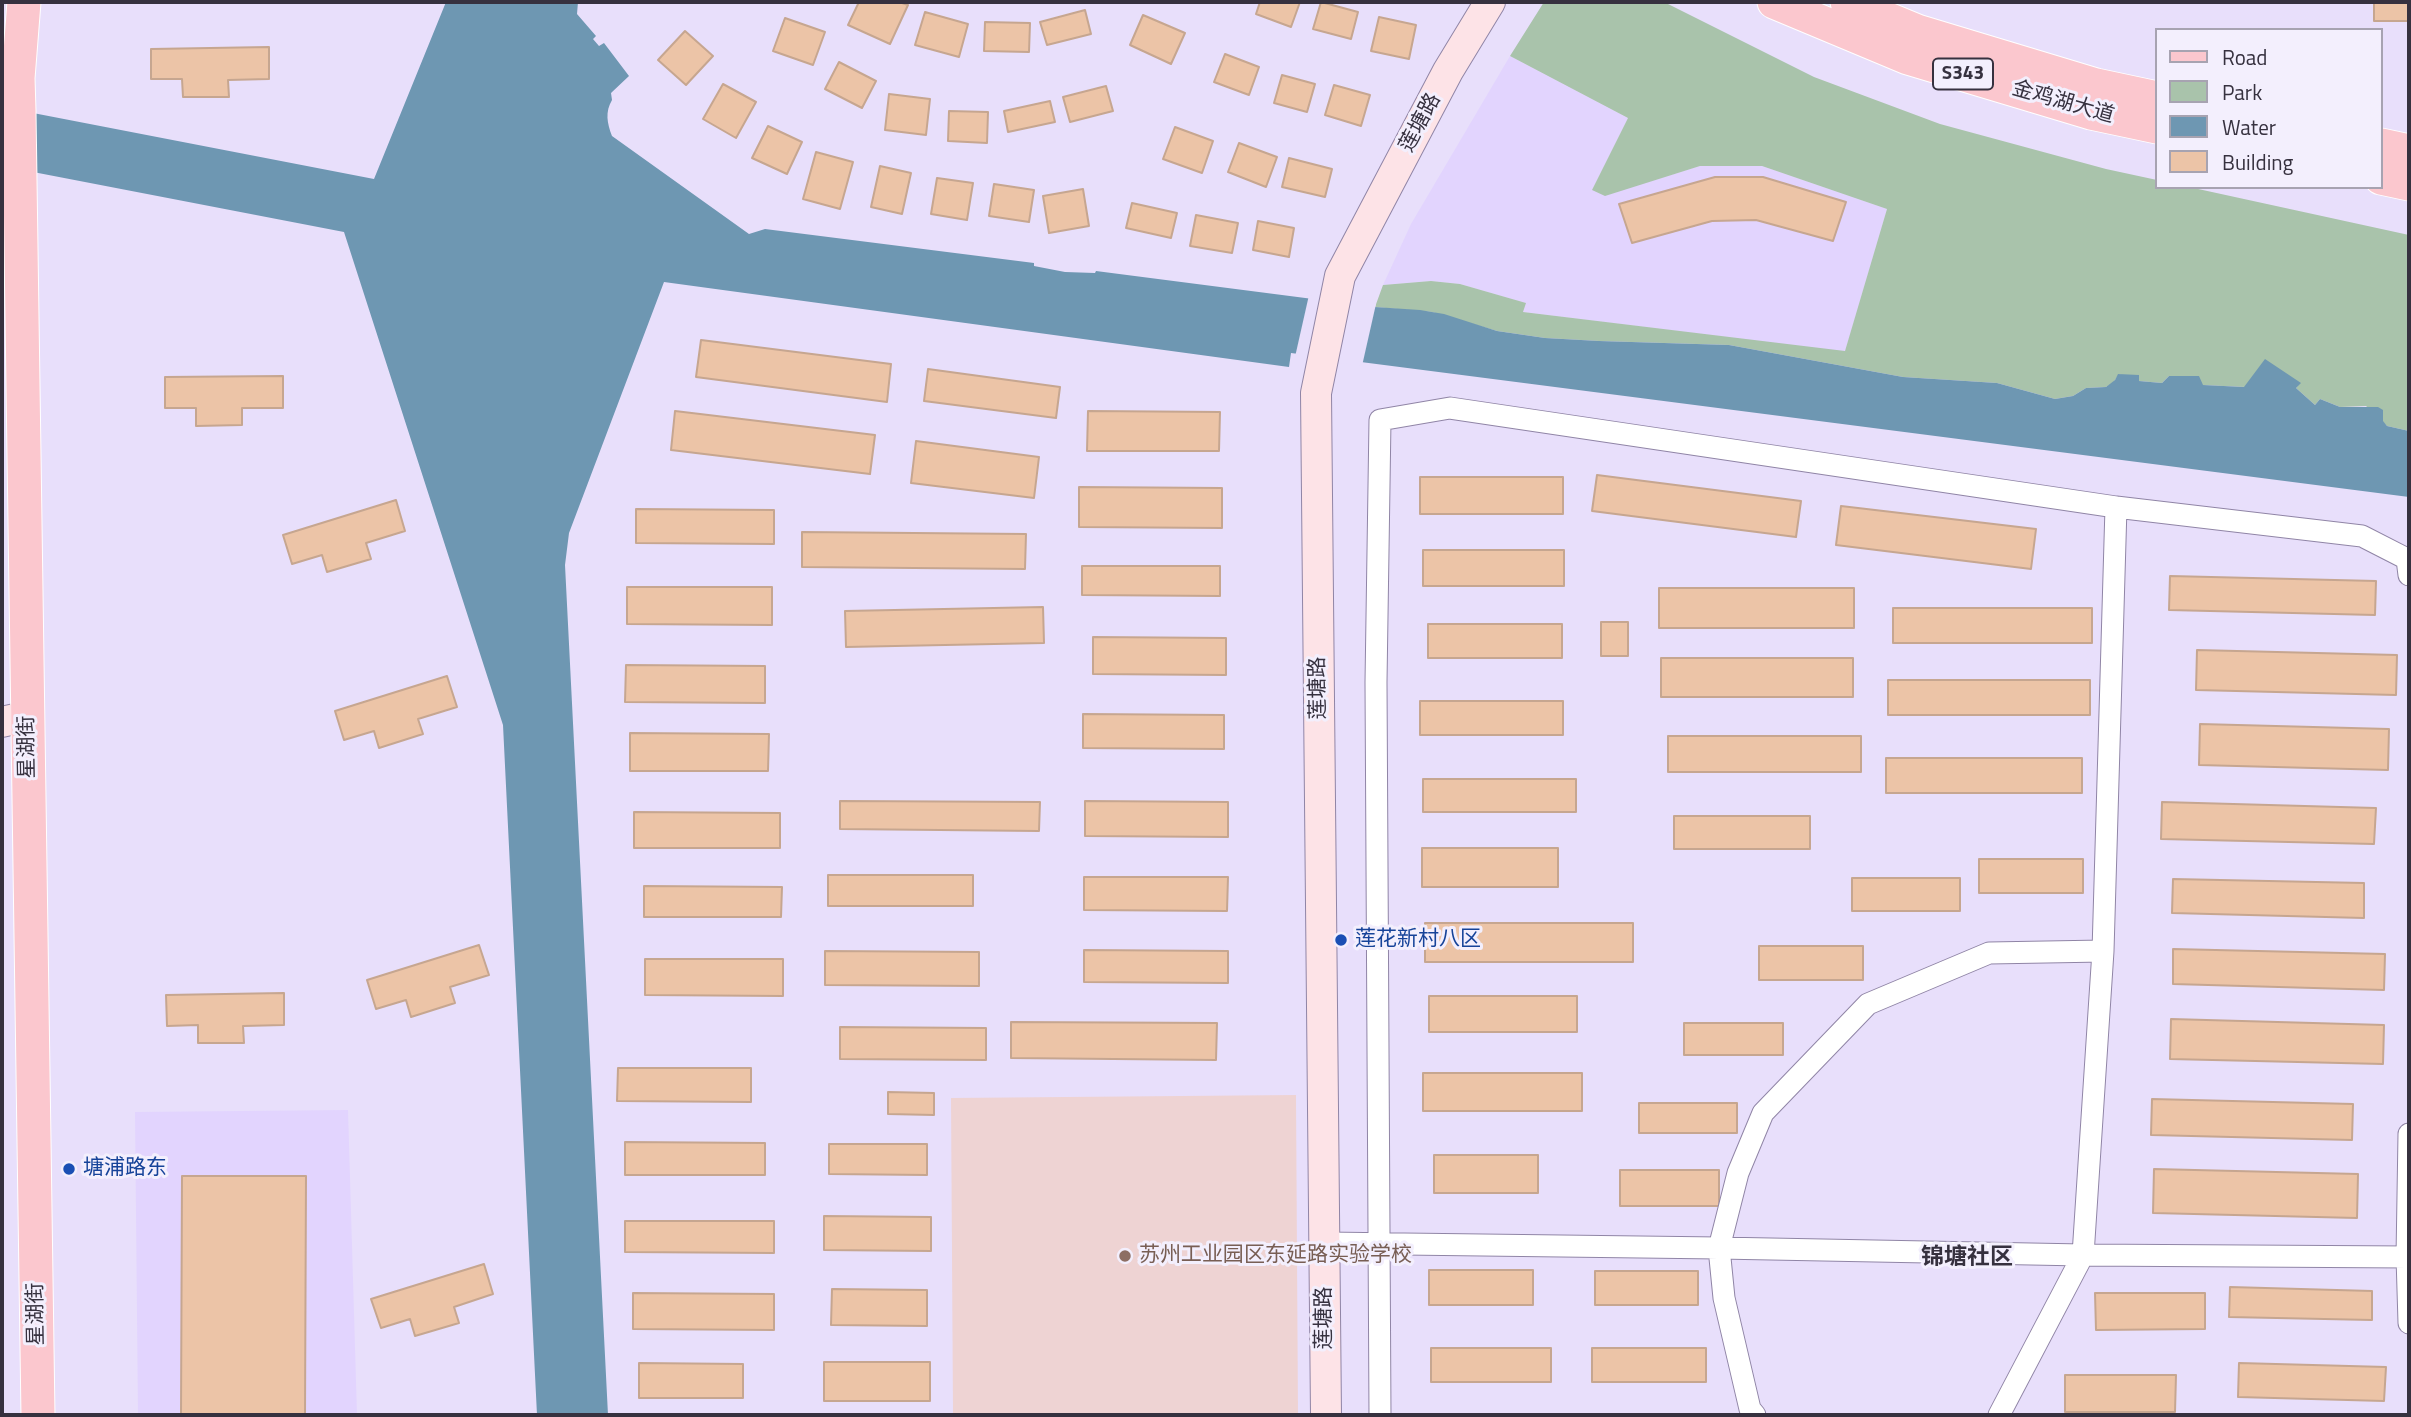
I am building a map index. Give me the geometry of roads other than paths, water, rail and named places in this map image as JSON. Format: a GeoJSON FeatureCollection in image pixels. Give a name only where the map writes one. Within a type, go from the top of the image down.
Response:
{"type":"FeatureCollection","features":[{"type":"Feature","properties":{"kind":"main road","name":"星湖街"},"geometry":{"type":"LineString","coordinates":[[14,2],[20,170],[10,717],[38,1415]]}},
{"type":"Feature","properties":{"kind":"main road","name":"星湖街"},"geometry":{"type":"LineString","coordinates":[[18,95],[24,2]]}},
{"type":"Feature","properties":{"kind":"main road","name":"金鸡湖大道"},"geometry":{"type":"LineString","coordinates":[[1774,2],[1908,58],[2091,113],[2156,127]]}},
{"type":"Feature","properties":{"kind":"main road","name":"金鸡湖大道"},"geometry":{"type":"LineString","coordinates":[[1847,2],[1917,31],[2096,85],[2156,98]]}},
{"type":"Feature","properties":{"kind":"main road"},"geometry":{"type":"LineString","coordinates":[[2383,145],[2409,151]]}},
{"type":"Feature","properties":{"kind":"main road"},"geometry":{"type":"LineString","coordinates":[[2383,178],[2409,184]]}},
{"type":"Feature","properties":{"kind":"street","name":"莲塘路"},"geometry":{"type":"LineString","coordinates":[[1326,1415],[1316,393],[1340,276],[1448,71],[1490,2]]}},
{"type":"Feature","properties":{"kind":"street"},"geometry":{"type":"LineString","coordinates":[[1380,1415],[1376,681],[1380,419],[1450,408],[2116,507],[2362,536],[2407,559],[2409,575]]}},
{"type":"Feature","properties":{"kind":"street"},"geometry":{"type":"LineString","coordinates":[[1999,1415],[2083,1255],[2103,951],[2116,507]]}},
{"type":"Feature","properties":{"kind":"street"},"geometry":{"type":"LineString","coordinates":[[1755,1415],[1750,1409],[1724,1298],[1718,1248],[1738,1173],[1763,1113],[1868,1004],[1989,953],[2103,951]]}},
{"type":"Feature","properties":{"kind":"street"},"geometry":{"type":"LineString","coordinates":[[2409,1134],[2409,1322]]}},
{"type":"Feature","properties":{"kind":"street"},"geometry":{"type":"LineString","coordinates":[[1325,1243],[2083,1255],[2408,1257]]}},
{"type":"Feature","properties":{"kind":"water"},"geometry":{"type":"Polygon","coordinates":[[[446,2],[578,2],[577,14],[596,36],[593,39],[599,46],[604,43],[629,76],[611,93],[608,118],[612,136],[749,234],[765,229],[1034,263],[1034,266],[1065,272],[1096,271],[1375,307],[1420,310],[1444,314],[1497,331],[1545,338],[1729,345],[1903,377],[1997,383],[2055,399],[2073,396],[2086,388],[2106,387],[2118,374],[2139,375],[2139,381],[2162,383],[2169,376],[2199,376],[2203,385],[2244,387],[2265,359],[2301,383],[2296,388],[2315,405],[2320,399],[2340,407],[2378,407],[2383,410],[2383,421],[2387,426],[2409,431],[2409,497],[1291,353],[1289,367],[664,282],[569,533],[565,565],[608,1415],[537,1415],[503,725],[344,232],[2,166],[2,107],[374,179],[446,2]]]}},
{"type":"Feature","properties":{"kind":"place","name":"莲花新村八区"},"geometry":{"type":"Point","coordinates":[1341,940]}},
{"type":"Feature","properties":{"kind":"place","name":"塘浦路东"},"geometry":{"type":"Point","coordinates":[69,1169]}},
{"type":"Feature","properties":{"kind":"place","name":"苏州工业园区东延路实验学校"},"geometry":{"type":"Point","coordinates":[1125,1256]}},
{"type":"Feature","properties":{"kind":"district","name":"锦塘社区"},"geometry":{"type":"Point","coordinates":[1967,1258]}}]}
